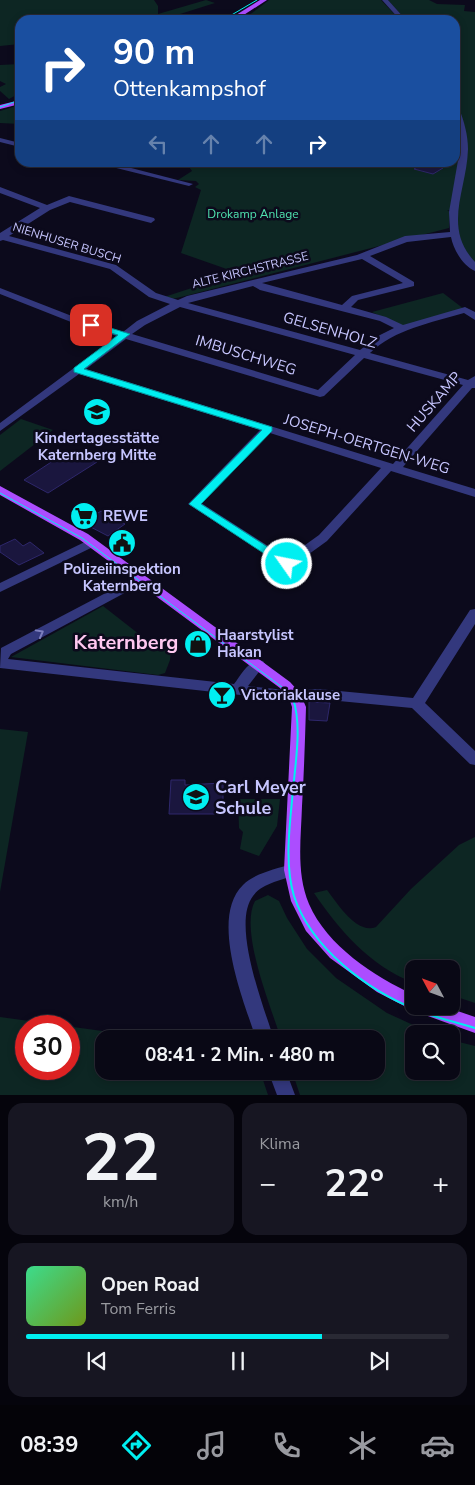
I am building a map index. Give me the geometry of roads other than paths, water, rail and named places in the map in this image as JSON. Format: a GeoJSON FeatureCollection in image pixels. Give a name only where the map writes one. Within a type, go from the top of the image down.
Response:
{"type":"FeatureCollection","features":[{"type":"Feature","properties":{"kind":"main road"},"geometry":{"type":"LineString","coordinates":[[239,15],[264,0]]}},
{"type":"Feature","properties":{"kind":"main road"},"geometry":{"type":"LineString","coordinates":[[0,107],[15,103]]}},
{"type":"Feature","properties":{"kind":"main road"},"geometry":{"type":"LineString","coordinates":[[0,490],[91,543],[258,664],[295,696],[299,707],[292,870],[296,893],[313,927],[340,955],[362,974],[388,992],[405,999]]}},
{"type":"Feature","properties":{"kind":"main road"},"geometry":{"type":"LineString","coordinates":[[446,1015],[475,1025]]}},
{"type":"Feature","properties":{"kind":"street"},"geometry":{"type":"LineString","coordinates":[[385,0],[398,15]]}},
{"type":"Feature","properties":{"kind":"street"},"geometry":{"type":"LineString","coordinates":[[460,122],[464,149],[453,234],[460,251],[475,268]]}},
{"type":"Feature","properties":{"kind":"street"},"geometry":{"type":"LineString","coordinates":[[0,140],[15,144]]}},
{"type":"Feature","properties":{"kind":"street"},"geometry":{"type":"LineString","coordinates":[[117,167],[189,184]]}},
{"type":"Feature","properties":{"kind":"street"},"geometry":{"type":"LineString","coordinates":[[0,190],[47,208]]}},
{"type":"Feature","properties":{"kind":"street"},"geometry":{"type":"LineString","coordinates":[[1,237],[47,208],[72,199],[151,220]]}},
{"type":"Feature","properties":{"kind":"street","name":"ALTE KIRCHSTRASSE"},"geometry":{"type":"LineString","coordinates":[[0,428],[150,317],[178,304],[203,294],[363,256],[410,238],[453,234]]}},
{"type":"Feature","properties":{"kind":"street","name":"NIENHUSER BUSCH"},"geometry":{"type":"LineString","coordinates":[[1,237],[107,265],[128,276],[150,294],[178,304]]}},
{"type":"Feature","properties":{"kind":"street"},"geometry":{"type":"LineString","coordinates":[[344,308],[355,298],[412,284],[363,256]]}},
{"type":"Feature","properties":{"kind":"street"},"geometry":{"type":"LineString","coordinates":[[254,282],[263,288],[383,319],[402,328]]}},
{"type":"Feature","properties":{"kind":"street","name":"IMBUSCHWEG"},"geometry":{"type":"LineString","coordinates":[[0,291],[74,320],[126,334],[320,394],[362,354],[384,337],[402,328],[465,310],[475,317]]}},
{"type":"Feature","properties":{"kind":"street","name":"GELSENHOLZ"},"geometry":{"type":"LineString","coordinates":[[178,304],[473,382]]}},
{"type":"Feature","properties":{"kind":"street","name":"JOSEPH-OERTGEN-WEG"},"geometry":{"type":"LineString","coordinates":[[77,370],[475,494]]}},
{"type":"Feature","properties":{"kind":"street","name":"HUSKAMP"},"geometry":{"type":"LineString","coordinates":[[268,429],[194,504],[287,564],[323,538],[473,382]]}},
{"type":"Feature","properties":{"kind":"street"},"geometry":{"type":"LineString","coordinates":[[0,588],[91,543]]}},
{"type":"Feature","properties":{"kind":"street"},"geometry":{"type":"LineString","coordinates":[[140,579],[6,651],[0,661],[295,696],[318,694],[407,704],[416,703],[421,698],[475,613]]}},
{"type":"Feature","properties":{"kind":"street"},"geometry":{"type":"LineString","coordinates":[[238,689],[258,664]]}},
{"type":"Feature","properties":{"kind":"street"},"geometry":{"type":"LineString","coordinates":[[416,703],[475,760]]}},
{"type":"Feature","properties":{"kind":"street"},"geometry":{"type":"LineString","coordinates":[[262,1030],[241,964],[240,907],[245,893],[257,884],[292,870]]}},
{"type":"Feature","properties":{"kind":"street"},"geometry":{"type":"LineString","coordinates":[[280,1080],[286,1095]]}},
{"type":"Feature","properties":{"kind":"tram line"},"geometry":{"type":"LineString","coordinates":[[232,15],[257,0]]}},
{"type":"Feature","properties":{"kind":"tram line"},"geometry":{"type":"LineString","coordinates":[[0,107],[15,102]]}},
{"type":"Feature","properties":{"kind":"tram line"},"geometry":{"type":"LineString","coordinates":[[0,493],[82,538],[290,693],[294,700]]}},
{"type":"Feature","properties":{"kind":"tram line"},"geometry":{"type":"LineString","coordinates":[[293,699],[298,736],[288,848],[289,873],[294,896],[302,915],[313,933],[327,950],[343,965],[379,991],[424,1013],[475,1028]]}},
{"type":"Feature","properties":{"kind":"place","name":"Kindertagesstätte Katernberg Mitte"},"geometry":{"type":"Point","coordinates":[97,412]}},
{"type":"Feature","properties":{"kind":"place","name":"REWE"},"geometry":{"type":"Point","coordinates":[84,516]}},
{"type":"Feature","properties":{"kind":"place","name":"Polizeiinspektion Katernberg"},"geometry":{"type":"Point","coordinates":[122,543]}},
{"type":"Feature","properties":{"kind":"place","name":"Haarstylist Hakan"},"geometry":{"type":"Point","coordinates":[198,644]}},
{"type":"Feature","properties":{"kind":"place","name":"Victoriaklause"},"geometry":{"type":"Point","coordinates":[222,695]}},
{"type":"Feature","properties":{"kind":"place","name":"Carl Meyer Schule"},"geometry":{"type":"Point","coordinates":[196,797]}},
{"type":"Feature","properties":{"kind":"district","name":"Katernberg"},"geometry":{"type":"Point","coordinates":[126,642]}},
{"type":"Feature","properties":{"kind":"park label","name":"Drokamp Anlage"},"geometry":{"type":"Point","coordinates":[253,214]}}]}
